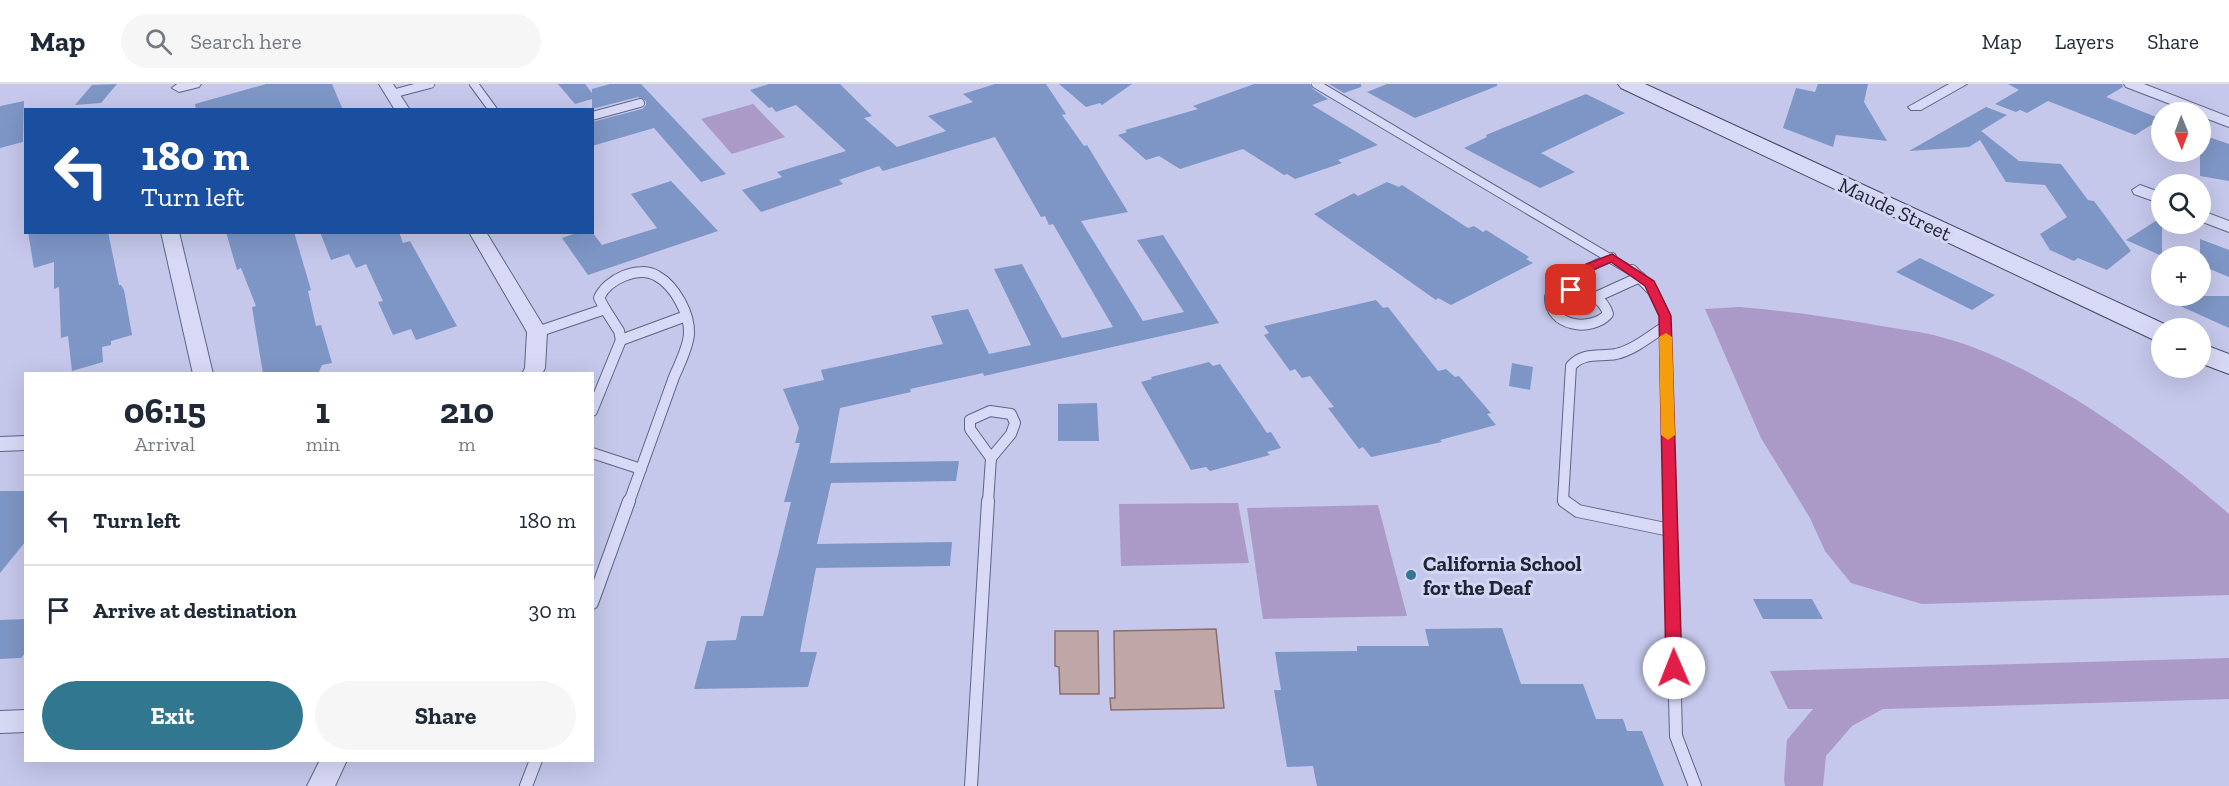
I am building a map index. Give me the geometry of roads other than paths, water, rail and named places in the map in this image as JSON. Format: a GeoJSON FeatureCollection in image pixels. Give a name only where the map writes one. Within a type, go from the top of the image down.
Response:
{"type":"FeatureCollection","features":[{"type":"Feature","properties":{"kind":"street"},"geometry":{"type":"LineString","coordinates":[[179,88],[194,84]]}},
{"type":"Feature","properties":{"kind":"street","name":"Maude Street"},"geometry":{"type":"LineString","coordinates":[[1628,84],[2151,328]]}},
{"type":"Feature","properties":{"kind":"street"},"geometry":{"type":"LineString","coordinates":[[1916,107],[1960,84]]}},
{"type":"Feature","properties":{"kind":"street"},"geometry":{"type":"LineString","coordinates":[[2131,84],[2229,122]]}},
{"type":"Feature","properties":{"kind":"street"},"geometry":{"type":"LineString","coordinates":[[389,89],[402,108]]}},
{"type":"Feature","properties":{"kind":"street"},"geometry":{"type":"LineString","coordinates":[[2140,190],[2151,194]]}},
{"type":"Feature","properties":{"kind":"street"},"geometry":{"type":"LineString","coordinates":[[2211,219],[2229,226]]}},
{"type":"Feature","properties":{"kind":"street"},"geometry":{"type":"LineString","coordinates":[[170,234],[203,372]]}},
{"type":"Feature","properties":{"kind":"street"},"geometry":{"type":"LineString","coordinates":[[478,234],[537,332],[533,372]]}},
{"type":"Feature","properties":{"kind":"street"},"geometry":{"type":"LineString","coordinates":[[2211,357],[2229,365]]}},
{"type":"Feature","properties":{"kind":"street"},"geometry":{"type":"LineString","coordinates":[[0,444],[24,443]]}},
{"type":"Feature","properties":{"kind":"street"},"geometry":{"type":"LineString","coordinates":[[0,722],[24,722]]}},
{"type":"Feature","properties":{"kind":"street"},"geometry":{"type":"LineString","coordinates":[[321,786],[333,762]]}},
{"type":"Feature","properties":{"kind":"lane"},"geometry":{"type":"LineString","coordinates":[[389,89],[430,84]]}},
{"type":"Feature","properties":{"kind":"lane"},"geometry":{"type":"LineString","coordinates":[[474,84],[492,108]]}},
{"type":"Feature","properties":{"kind":"lane"},"geometry":{"type":"LineString","coordinates":[[1316,84],[1612,257],[1650,284],[1658,297],[1665,316],[1676,736],[1695,786]]}},
{"type":"Feature","properties":{"kind":"lane"},"geometry":{"type":"LineString","coordinates":[[594,115],[640,103]]}},
{"type":"Feature","properties":{"kind":"lane"},"geometry":{"type":"LineString","coordinates":[[1571,290],[1578,272],[1612,257]]}},
{"type":"Feature","properties":{"kind":"lane"},"geometry":{"type":"LineString","coordinates":[[594,406],[621,340],[619,331],[599,298],[602,290],[613,281],[629,275],[646,273],[657,275],[682,304],[689,336],[594,598]]}},
{"type":"Feature","properties":{"kind":"lane"},"geometry":{"type":"LineString","coordinates":[[1596,297],[1640,277]]}},
{"type":"Feature","properties":{"kind":"lane"},"geometry":{"type":"LineString","coordinates":[[1571,290],[1596,297],[1607,308],[1608,314],[1605,319],[1591,325],[1571,323],[1554,314],[1548,303],[1554,293],[1571,290]]}},
{"type":"Feature","properties":{"kind":"lane"},"geometry":{"type":"LineString","coordinates":[[537,332],[605,309]]}},
{"type":"Feature","properties":{"kind":"lane"},"geometry":{"type":"LineString","coordinates":[[621,340],[686,316]]}},
{"type":"Feature","properties":{"kind":"lane"},"geometry":{"type":"LineString","coordinates":[[1665,327],[1619,353],[1588,356],[1574,362],[1571,366],[1563,500],[1578,510],[1670,530]]}},
{"type":"Feature","properties":{"kind":"lane"},"geometry":{"type":"LineString","coordinates":[[971,786],[992,458],[1011,434],[1015,423],[1011,414],[999,409],[981,412],[970,420],[969,429],[992,458]]}},
{"type":"Feature","properties":{"kind":"lane"},"geometry":{"type":"LineString","coordinates":[[594,454],[641,469]]}},
{"type":"Feature","properties":{"kind":"lane"},"geometry":{"type":"LineString","coordinates":[[526,786],[535,762]]}},
{"type":"Feature","properties":{"kind":"place","name":"California School for the Deaf"},"geometry":{"type":"Point","coordinates":[1411,575]}}]}
